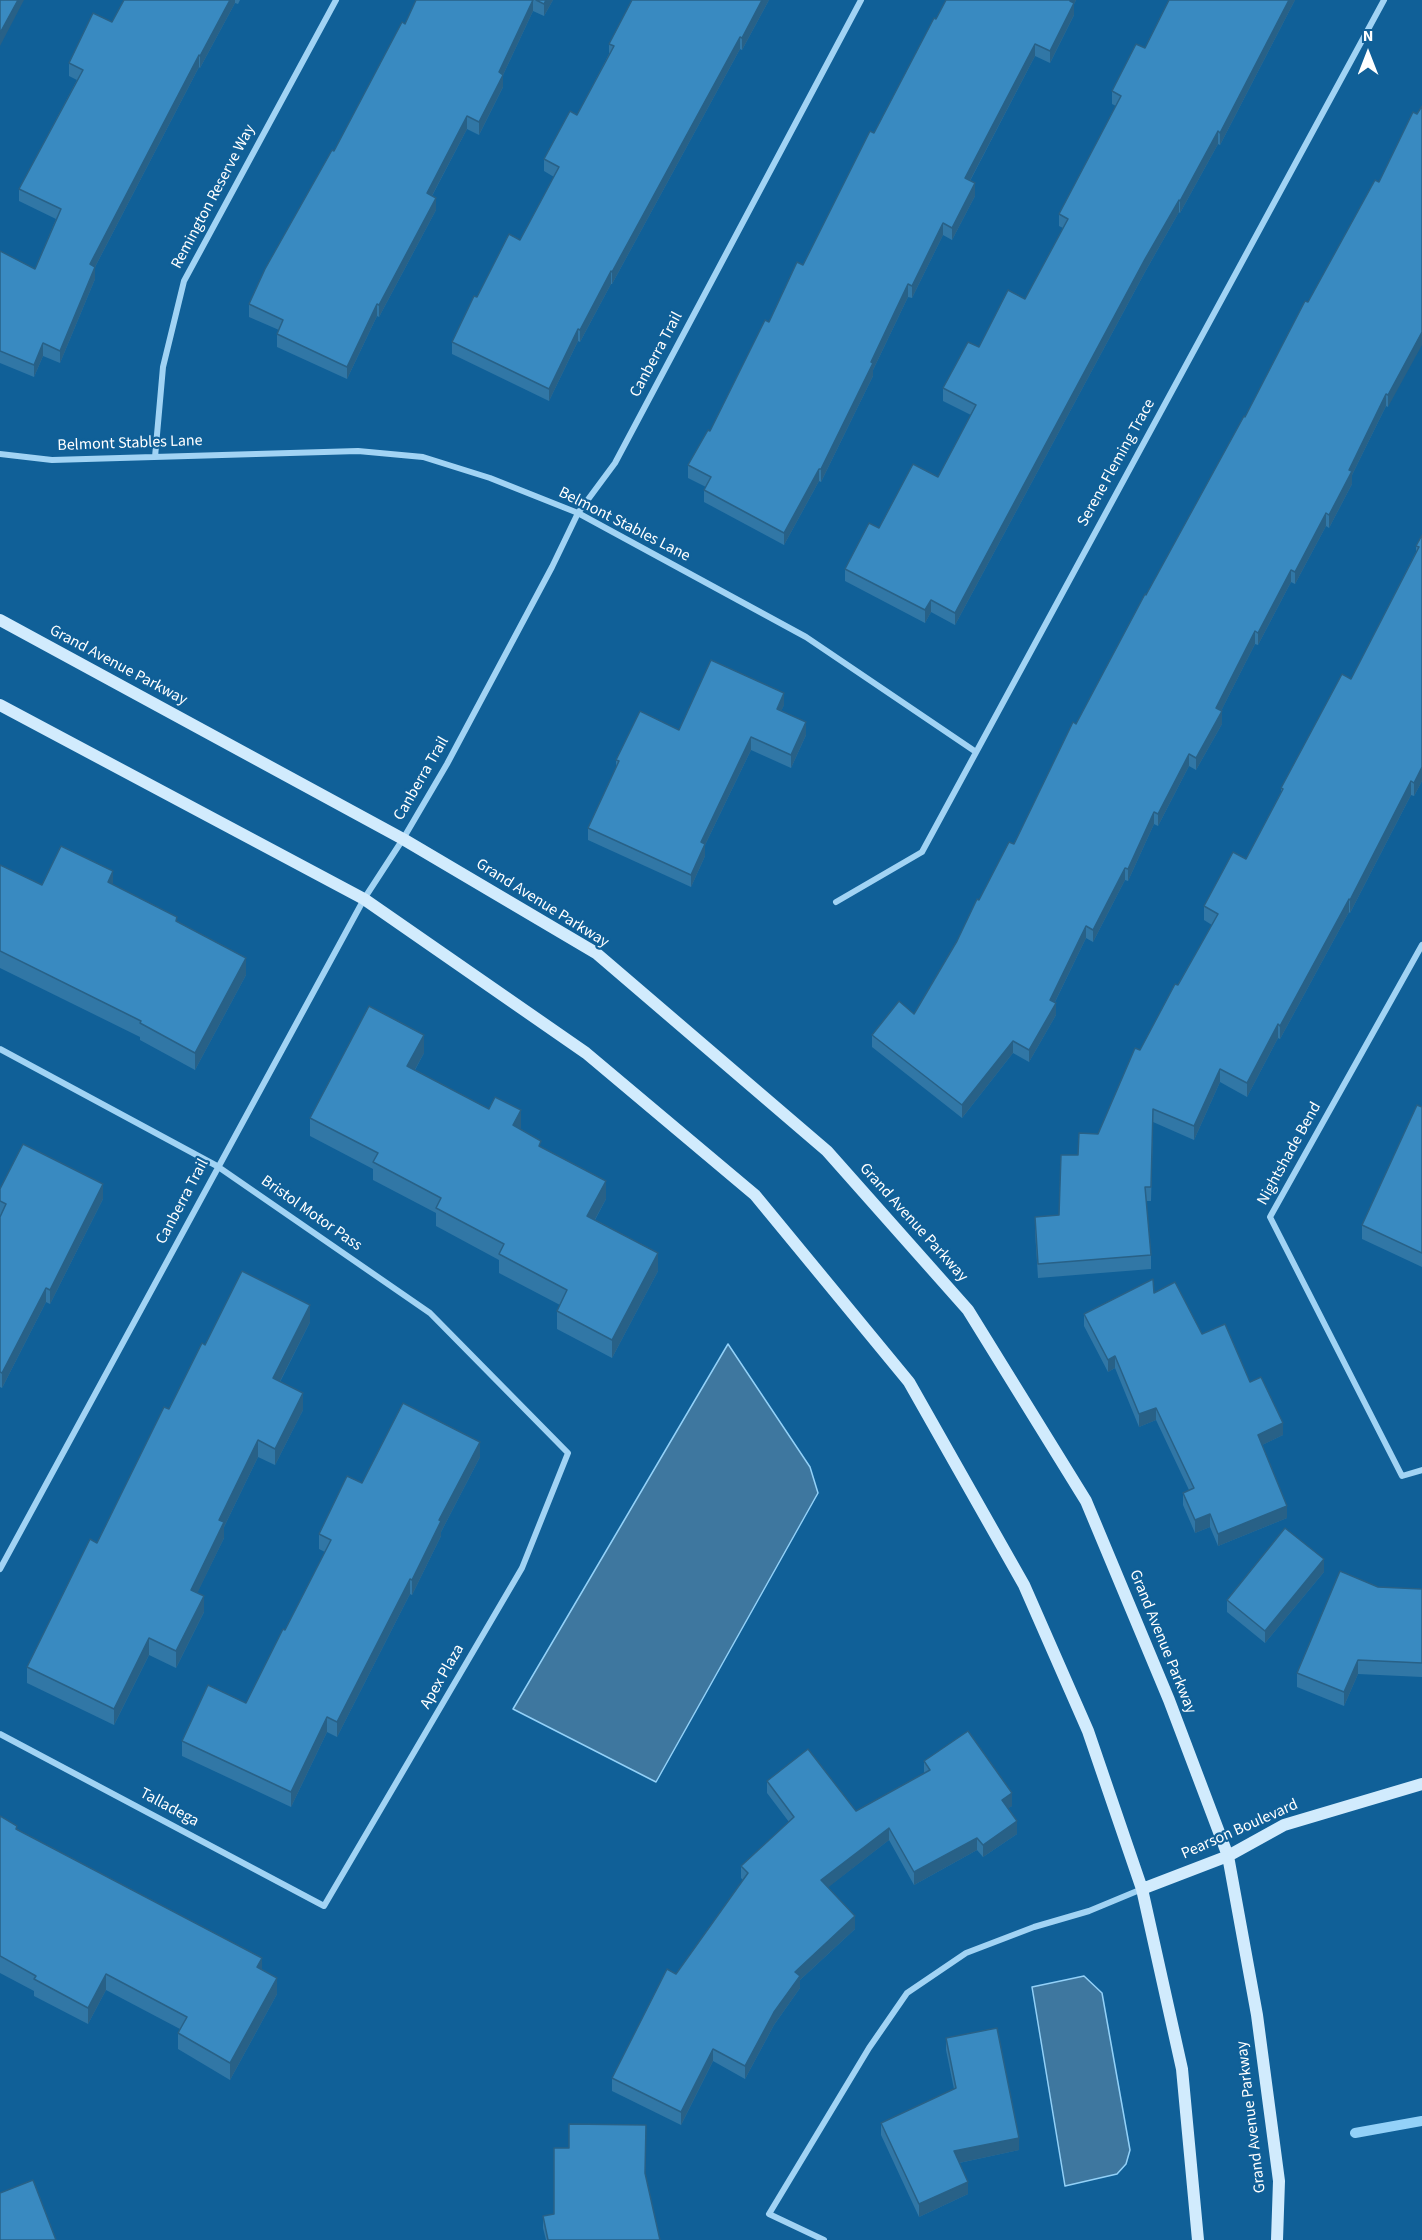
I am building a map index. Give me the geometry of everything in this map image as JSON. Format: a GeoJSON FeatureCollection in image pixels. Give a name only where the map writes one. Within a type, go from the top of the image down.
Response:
{"type":"FeatureCollection","features":[{"type":"Feature","properties":{"kind":"street","name":"Remington Reserve Way"},"geometry":{"type":"LineString","coordinates":[[154,457],[163,367],[184,281],[336,0]]}},
{"type":"Feature","properties":{"kind":"street","name":"Canberra Trail"},"geometry":{"type":"LineString","coordinates":[[0,1569],[363,899],[403,839],[452,754],[552,567],[578,513],[615,463],[861,0]]}},
{"type":"Feature","properties":{"kind":"street","name":"Serene Fleming Trace"},"geometry":{"type":"LineString","coordinates":[[836,902],[922,852],[1384,0]]}},
{"type":"Feature","properties":{"kind":"street","name":"Belmont Stables Lane"},"geometry":{"type":"LineString","coordinates":[[0,454],[52,460],[358,451],[423,458],[490,478],[578,513],[806,637],[976,752]]}},
{"type":"Feature","properties":{"kind":"street","name":"Grand Avenue Parkway"},"geometry":{"type":"LineString","coordinates":[[0,620],[403,839],[586,947],[827,1151],[968,1310],[1086,1501],[1169,1700],[1228,1856],[1257,2015],[1279,2181],[1277,2240]]}},
{"type":"Feature","properties":{"kind":"street"},"geometry":{"type":"LineString","coordinates":[[0,705],[363,899],[586,1053],[754,1195],[909,1382],[1024,1585],[1088,1731],[1142,1889],[1182,2069],[1198,2240]]}},
{"type":"Feature","properties":{"kind":"street","name":"Nightshade Bend"},"geometry":{"type":"LineString","coordinates":[[1422,945],[1270,1216],[1402,1476],[1422,1470]]}},
{"type":"Feature","properties":{"kind":"street","name":"Bristol Motor Pass"},"geometry":{"type":"LineString","coordinates":[[0,1049],[217,1166],[430,1313],[568,1454]]}},
{"type":"Feature","properties":{"kind":"street","name":"Apex Plaza"},"geometry":{"type":"LineString","coordinates":[[324,1905],[522,1568],[568,1454]]}},
{"type":"Feature","properties":{"kind":"street","name":"Talladega"},"geometry":{"type":"LineString","coordinates":[[0,1734],[324,1905]]}},
{"type":"Feature","properties":{"kind":"street","name":"Pearson Boulevard"},"geometry":{"type":"LineString","coordinates":[[1142,1889],[1228,1856],[1284,1825],[1422,1784]]}},
{"type":"Feature","properties":{"kind":"street"},"geometry":{"type":"LineString","coordinates":[[824,2240],[769,2214],[869,2048],[907,1993],[966,1953],[1089,1911],[1142,1889]]}},
{"type":"Feature","properties":{"kind":"water"},"geometry":{"type":"Polygon","coordinates":[[[728,1344],[810,1467],[818,1493],[656,1782],[513,1709],[728,1344]]]}},
{"type":"Feature","properties":{"kind":"water"},"geometry":{"type":"Polygon","coordinates":[[[1084,1976],[1102,1993],[1130,2150],[1126,2164],[1117,2174],[1065,2186],[1032,1987],[1084,1976]]]}},
{"type":"Feature","properties":{"kind":"building"},"geometry":{"type":"Polygon","coordinates":[[[0,0],[18,0],[0,33],[0,0]]]}},
{"type":"Feature","properties":{"kind":"building"},"geometry":{"type":"Polygon","coordinates":[[[124,0],[230,0],[90,264],[95,267],[60,351],[43,343],[34,365],[0,351],[0,251],[35,269],[61,209],[19,189],[83,70],[69,63],[93,13],[112,22],[124,0]]]}},
{"type":"Feature","properties":{"kind":"building"},"geometry":{"type":"Polygon","coordinates":[[[416,0],[533,0],[499,72],[503,75],[479,122],[467,116],[427,193],[436,198],[379,305],[377,304],[347,367],[277,334],[283,320],[249,304],[265,269],[332,150],[334,151],[402,22],[405,24],[416,0]]]}},
{"type":"Feature","properties":{"kind":"building"},"geometry":{"type":"Polygon","coordinates":[[[632,0],[762,0],[580,330],[578,329],[549,389],[452,342],[474,296],[477,297],[509,234],[520,240],[559,167],[544,159],[570,111],[577,115],[614,46],[609,44],[632,0]]]}},
{"type":"Feature","properties":{"kind":"building"},"geometry":{"type":"Polygon","coordinates":[[[946,0],[1070,0],[1074,3],[1050,51],[1035,44],[965,178],[975,183],[952,228],[943,223],[912,286],[908,284],[871,362],[873,363],[821,469],[784,533],[704,490],[711,477],[688,465],[708,430],[710,431],[765,320],[769,322],[797,262],[803,265],[870,131],[874,133],[934,18],[936,19],[946,0]]]}},
{"type":"Feature","properties":{"kind":"building"},"geometry":{"type":"Polygon","coordinates":[[[1169,0],[1289,0],[1220,133],[1218,131],[1145,259],[955,613],[931,600],[925,610],[845,569],[869,523],[879,528],[913,464],[938,477],[976,405],[943,388],[968,342],[979,347],[1008,290],[1025,299],[1068,219],[1059,214],[1121,96],[1112,91],[1136,44],[1145,48],[1169,0]]]}},
{"type":"Feature","properties":{"kind":"building"},"geometry":{"type":"Polygon","coordinates":[[[1422,106],[1422,332],[1388,395],[1386,394],[1349,470],[1352,471],[1329,515],[1326,513],[1295,572],[1291,570],[1258,633],[1255,631],[1216,708],[1222,711],[1196,758],[1189,754],[1158,814],[1154,812],[1128,869],[1125,868],[1093,930],[1086,926],[1050,1000],[1056,1003],[1029,1050],[1013,1041],[962,1105],[872,1035],[899,1001],[914,1014],[957,941],[977,899],[979,900],[1009,842],[1014,844],[1073,722],[1076,724],[1145,594],[1245,417],[1305,301],[1308,302],[1375,180],[1379,182],[1413,112],[1417,114],[1422,106]]]}},
{"type":"Feature","properties":{"kind":"building"},"geometry":{"type":"Polygon","coordinates":[[[1422,535],[1422,767],[1414,783],[1411,781],[1350,900],[1280,1026],[1278,1024],[1247,1083],[1220,1069],[1194,1126],[1153,1109],[1151,1187],[1145,1187],[1151,1255],[1038,1264],[1035,1217],[1059,1215],[1061,1155],[1078,1155],[1079,1133],[1098,1134],[1135,1048],[1140,1050],[1175,984],[1178,985],[1218,914],[1204,906],[1233,852],[1246,859],[1342,674],[1351,679],[1419,547],[1416,546],[1422,535]]]}},
{"type":"Feature","properties":{"kind":"building"},"geometry":{"type":"Polygon","coordinates":[[[711,660],[784,693],[777,709],[806,722],[791,755],[751,737],[701,842],[705,844],[691,875],[588,828],[619,761],[616,760],[640,711],[679,730],[711,660]]]}},
{"type":"Feature","properties":{"kind":"building"},"geometry":{"type":"Polygon","coordinates":[[[61,846],[113,871],[108,882],[177,917],[176,921],[246,958],[195,1053],[140,1023],[141,1021],[0,951],[0,865],[42,885],[61,846]]]}},
{"type":"Feature","properties":{"kind":"building"},"geometry":{"type":"Polygon","coordinates":[[[369,1006],[424,1035],[407,1066],[489,1109],[495,1097],[521,1110],[513,1125],[541,1141],[539,1146],[606,1181],[587,1216],[658,1253],[612,1340],[557,1311],[567,1290],[499,1254],[504,1244],[436,1208],[441,1198],[373,1162],[378,1153],[310,1118],[369,1006]]]}},
{"type":"Feature","properties":{"kind":"building"},"geometry":{"type":"Polygon","coordinates":[[[1417,1105],[1422,1107],[1422,1253],[1362,1225],[1417,1105]]]}},
{"type":"Feature","properties":{"kind":"building"},"geometry":{"type":"Polygon","coordinates":[[[23,1144],[103,1184],[50,1290],[46,1288],[2,1373],[0,1372],[0,1217],[6,1204],[0,1201],[0,1189],[23,1144]]]}},
{"type":"Feature","properties":{"kind":"building"},"geometry":{"type":"Polygon","coordinates":[[[242,1271],[310,1305],[273,1378],[303,1393],[275,1449],[258,1440],[219,1520],[224,1522],[191,1590],[204,1596],[176,1651],[149,1638],[114,1709],[27,1667],[90,1539],[97,1543],[164,1407],[169,1409],[202,1343],[205,1345],[242,1271]]]}},
{"type":"Feature","properties":{"kind":"building"},"geometry":{"type":"Polygon","coordinates":[[[1153,1279],[1154,1293],[1175,1282],[1202,1334],[1225,1324],[1250,1382],[1261,1377],[1283,1423],[1258,1435],[1287,1506],[1218,1534],[1210,1514],[1195,1520],[1183,1493],[1194,1488],[1156,1408],[1139,1414],[1115,1356],[1108,1360],[1084,1314],[1153,1279]]]}},
{"type":"Feature","properties":{"kind":"building"},"geometry":{"type":"Polygon","coordinates":[[[403,1403],[480,1442],[439,1520],[441,1521],[412,1580],[410,1579],[337,1722],[327,1717],[291,1792],[182,1741],[208,1685],[246,1703],[331,1540],[319,1534],[347,1476],[362,1483],[403,1403]]]}},
{"type":"Feature","properties":{"kind":"building"},"geometry":{"type":"Polygon","coordinates":[[[1285,1528],[1324,1559],[1265,1631],[1227,1600],[1285,1528]]]}},
{"type":"Feature","properties":{"kind":"building"},"geometry":{"type":"Polygon","coordinates":[[[1340,1571],[1378,1587],[1422,1589],[1422,1663],[1358,1660],[1344,1692],[1297,1673],[1340,1571]]]}},
{"type":"Feature","properties":{"kind":"building"},"geometry":{"type":"Polygon","coordinates":[[[968,1731],[1012,1793],[1002,1800],[1017,1821],[983,1845],[977,1838],[914,1872],[889,1828],[821,1880],[855,1916],[795,1972],[800,1976],[774,2012],[745,2066],[713,2049],[681,2112],[612,2078],[667,1969],[676,1974],[748,1873],[741,1866],[794,1817],[767,1781],[808,1749],[856,1811],[930,1770],[924,1761],[968,1731]]]}},
{"type":"Feature","properties":{"kind":"building"},"geometry":{"type":"Polygon","coordinates":[[[0,1816],[17,1826],[16,1829],[262,1958],[257,1967],[277,1978],[230,2063],[178,2033],[187,2017],[106,1974],[88,2008],[34,1979],[36,1976],[0,1956],[0,1816]]]}},
{"type":"Feature","properties":{"kind":"building"},"geometry":{"type":"Polygon","coordinates":[[[997,2028],[1019,2138],[954,2151],[968,2182],[919,2204],[881,2123],[956,2088],[946,2038],[997,2028]]]}},
{"type":"Feature","properties":{"kind":"building"},"geometry":{"type":"Polygon","coordinates":[[[569,2124],[646,2125],[645,2173],[660,2240],[548,2240],[543,2216],[554,2214],[554,2148],[569,2148],[569,2124]]]}},
{"type":"Feature","properties":{"kind":"building"},"geometry":{"type":"Polygon","coordinates":[[[33,2180],[56,2240],[0,2240],[0,2193],[33,2180]]]}},
{"type":"Feature","properties":{"kind":"waterway"},"geometry":{"type":"LineString","coordinates":[[1355,2133],[1422,2121]]}}]}
